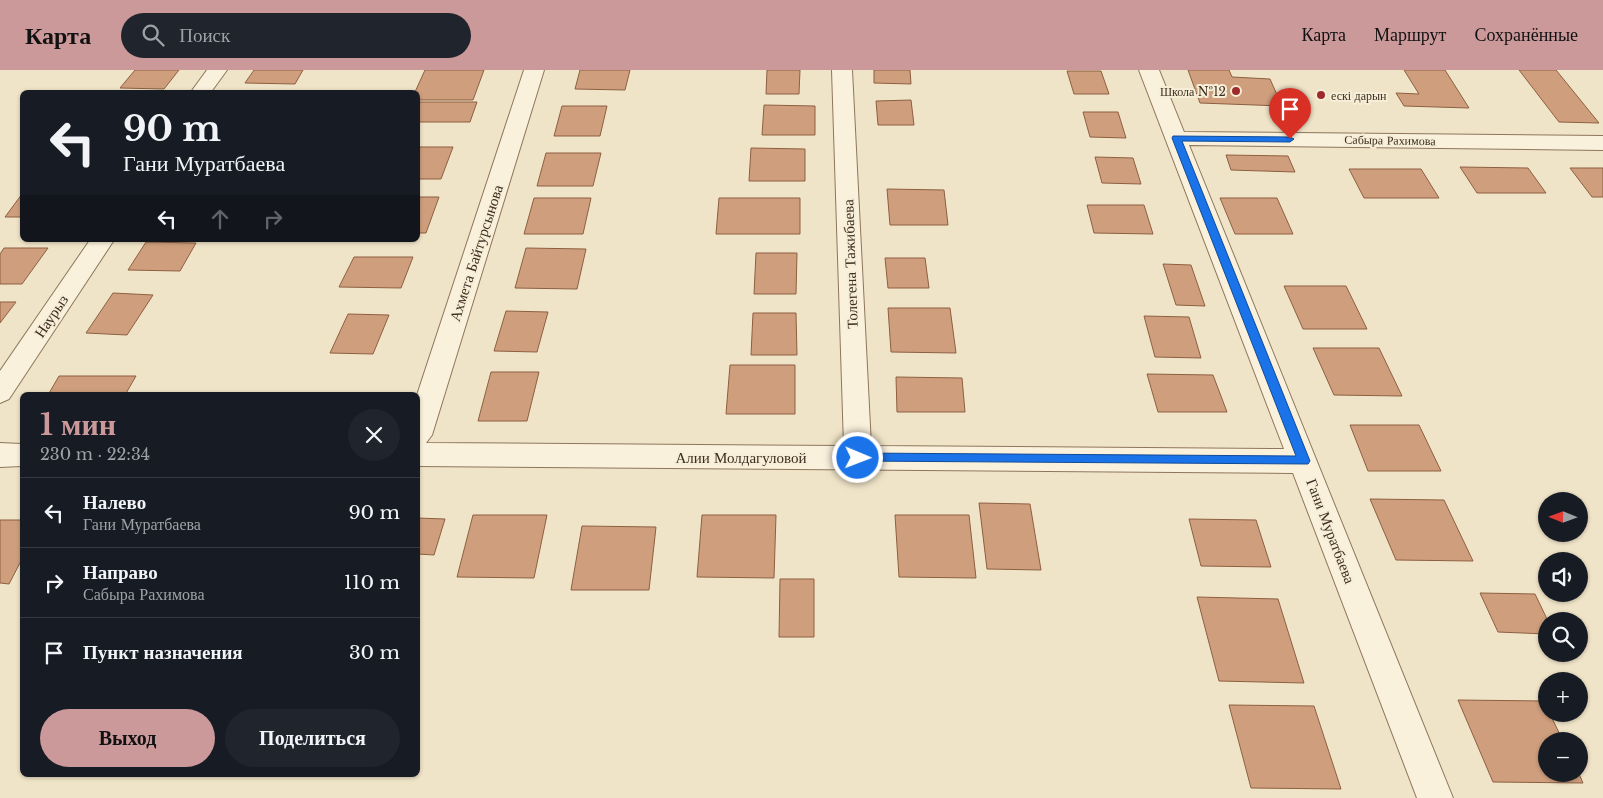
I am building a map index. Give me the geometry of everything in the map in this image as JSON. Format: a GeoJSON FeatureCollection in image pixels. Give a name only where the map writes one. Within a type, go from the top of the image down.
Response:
{"type":"FeatureCollection","features":[{"type":"Feature","properties":{"kind":"street"},"geometry":{"type":"LineString","coordinates":[[202,90],[216,70]]}},
{"type":"Feature","properties":{"kind":"street","name":"Ахмета Байтурсынова"},"geometry":{"type":"LineString","coordinates":[[420,429],[534,70]]}},
{"type":"Feature","properties":{"kind":"street","name":"Толегена Тажибаева"},"geometry":{"type":"LineString","coordinates":[[842,70],[858,458]]}},
{"type":"Feature","properties":{"kind":"street","name":"Гани Муратбаева"},"geometry":{"type":"LineString","coordinates":[[1149,70],[1435,798]]}},
{"type":"Feature","properties":{"kind":"street","name":"Сабыра Рахимова"},"geometry":{"type":"LineString","coordinates":[[1176,138],[1603,143]]}},
{"type":"Feature","properties":{"kind":"street","name":"Наурыз"},"geometry":{"type":"LineString","coordinates":[[0,392],[101,242]]}},
{"type":"Feature","properties":{"kind":"street"},"geometry":{"type":"LineString","coordinates":[[0,455],[20,455]]}},
{"type":"Feature","properties":{"kind":"street","name":"Алии Молдагуловой"},"geometry":{"type":"LineString","coordinates":[[420,455],[1304,461]]}},
{"type":"Feature","properties":{"kind":"building"},"geometry":{"type":"Polygon","coordinates":[[[135,70],[179,70],[164,89],[120,88],[135,70]]]}},
{"type":"Feature","properties":{"kind":"building"},"geometry":{"type":"Polygon","coordinates":[[[254,70],[303,70],[295,84],[245,83],[254,70]]]}},
{"type":"Feature","properties":{"kind":"building"},"geometry":{"type":"Polygon","coordinates":[[[425,70],[484,70],[473,100],[420,100],[420,90],[416,90],[425,70]]]}},
{"type":"Feature","properties":{"kind":"building"},"geometry":{"type":"Polygon","coordinates":[[[580,70],[630,70],[625,90],[575,89],[580,70]]]}},
{"type":"Feature","properties":{"kind":"building"},"geometry":{"type":"Polygon","coordinates":[[[767,70],[800,70],[799,94],[766,94],[767,70]]]}},
{"type":"Feature","properties":{"kind":"building"},"geometry":{"type":"Polygon","coordinates":[[[874,70],[910,70],[911,84],[874,83],[874,70]]]}},
{"type":"Feature","properties":{"kind":"building","name":"Школа №12"},"geometry":{"type":"Polygon","coordinates":[[[1188,70],[1229,70],[1232,77],[1270,79],[1282,106],[1200,103],[1188,70]]]}},
{"type":"Feature","properties":{"kind":"building"},"geometry":{"type":"Polygon","coordinates":[[[1404,70],[1445,70],[1469,108],[1404,106],[1396,93],[1419,94],[1404,70]]]}},
{"type":"Feature","properties":{"kind":"building"},"geometry":{"type":"Polygon","coordinates":[[[1519,70],[1556,70],[1599,123],[1559,122],[1519,70]]]}},
{"type":"Feature","properties":{"kind":"building"},"geometry":{"type":"Polygon","coordinates":[[[1067,71],[1101,71],[1109,94],[1074,94],[1067,71]]]}},
{"type":"Feature","properties":{"kind":"building"},"geometry":{"type":"Polygon","coordinates":[[[911,100],[914,125],[878,125],[876,101],[911,100]]]}},
{"type":"Feature","properties":{"kind":"building"},"geometry":{"type":"Polygon","coordinates":[[[420,102],[477,102],[470,122],[420,122],[420,102]]]}},
{"type":"Feature","properties":{"kind":"building"},"geometry":{"type":"Polygon","coordinates":[[[764,105],[815,106],[815,135],[762,135],[764,105]]]}},
{"type":"Feature","properties":{"kind":"building"},"geometry":{"type":"Polygon","coordinates":[[[562,106],[607,106],[600,136],[554,136],[562,106]]]}},
{"type":"Feature","properties":{"kind":"building"},"geometry":{"type":"Polygon","coordinates":[[[1083,112],[1118,112],[1126,138],[1090,137],[1083,112]]]}},
{"type":"Feature","properties":{"kind":"building"},"geometry":{"type":"Polygon","coordinates":[[[420,147],[453,147],[441,179],[420,179],[420,147]]]}},
{"type":"Feature","properties":{"kind":"building"},"geometry":{"type":"Polygon","coordinates":[[[751,148],[805,149],[805,181],[749,181],[751,148]]]}},
{"type":"Feature","properties":{"kind":"building"},"geometry":{"type":"Polygon","coordinates":[[[546,153],[601,153],[593,186],[537,186],[546,153]]]}},
{"type":"Feature","properties":{"kind":"building"},"geometry":{"type":"Polygon","coordinates":[[[1226,155],[1288,156],[1295,172],[1231,170],[1226,155]]]}},
{"type":"Feature","properties":{"kind":"building"},"geometry":{"type":"Polygon","coordinates":[[[1095,157],[1133,158],[1141,184],[1102,183],[1095,157]]]}},
{"type":"Feature","properties":{"kind":"building"},"geometry":{"type":"Polygon","coordinates":[[[1460,167],[1528,168],[1546,193],[1477,193],[1460,167]]]}},
{"type":"Feature","properties":{"kind":"building"},"geometry":{"type":"Polygon","coordinates":[[[1570,168],[1603,168],[1603,197],[1592,197],[1570,168]]]}},
{"type":"Feature","properties":{"kind":"building"},"geometry":{"type":"Polygon","coordinates":[[[1349,169],[1421,169],[1439,198],[1364,198],[1349,169]]]}},
{"type":"Feature","properties":{"kind":"building"},"geometry":{"type":"Polygon","coordinates":[[[887,189],[944,190],[948,225],[890,225],[887,189]]]}},
{"type":"Feature","properties":{"kind":"building"},"geometry":{"type":"Polygon","coordinates":[[[20,197],[20,217],[5,217],[20,197]]]}},
{"type":"Feature","properties":{"kind":"building"},"geometry":{"type":"Polygon","coordinates":[[[420,197],[439,197],[426,233],[420,233],[420,197]]]}},
{"type":"Feature","properties":{"kind":"building"},"geometry":{"type":"Polygon","coordinates":[[[534,198],[591,198],[583,234],[524,234],[534,198]]]}},
{"type":"Feature","properties":{"kind":"building"},"geometry":{"type":"Polygon","coordinates":[[[719,198],[800,198],[800,234],[716,234],[719,198]]]}},
{"type":"Feature","properties":{"kind":"building"},"geometry":{"type":"Polygon","coordinates":[[[1220,198],[1277,198],[1293,234],[1235,234],[1220,198]]]}},
{"type":"Feature","properties":{"kind":"building"},"geometry":{"type":"Polygon","coordinates":[[[1087,205],[1144,205],[1153,234],[1094,233],[1087,205]]]}},
{"type":"Feature","properties":{"kind":"building"},"geometry":{"type":"Polygon","coordinates":[[[146,242],[196,243],[180,271],[128,270],[146,242]]]}},
{"type":"Feature","properties":{"kind":"building"},"geometry":{"type":"Polygon","coordinates":[[[4,248],[48,248],[22,284],[0,284],[0,254],[4,248]]]}},
{"type":"Feature","properties":{"kind":"building"},"geometry":{"type":"Polygon","coordinates":[[[526,248],[586,249],[577,289],[515,288],[526,248]]]}},
{"type":"Feature","properties":{"kind":"building"},"geometry":{"type":"Polygon","coordinates":[[[756,253],[797,253],[796,294],[754,294],[756,253]]]}},
{"type":"Feature","properties":{"kind":"building"},"geometry":{"type":"Polygon","coordinates":[[[354,257],[413,257],[401,288],[339,287],[354,257]]]}},
{"type":"Feature","properties":{"kind":"building"},"geometry":{"type":"Polygon","coordinates":[[[885,258],[925,258],[929,288],[888,288],[885,258]]]}},
{"type":"Feature","properties":{"kind":"building"},"geometry":{"type":"Polygon","coordinates":[[[1163,264],[1191,265],[1205,306],[1176,305],[1163,264]]]}},
{"type":"Feature","properties":{"kind":"building"},"geometry":{"type":"Polygon","coordinates":[[[1284,286],[1346,286],[1367,329],[1303,329],[1284,286]]]}},
{"type":"Feature","properties":{"kind":"building"},"geometry":{"type":"Polygon","coordinates":[[[113,293],[153,295],[127,335],[86,333],[113,293]]]}},
{"type":"Feature","properties":{"kind":"building"},"geometry":{"type":"Polygon","coordinates":[[[0,302],[16,302],[0,323],[0,302]]]}},
{"type":"Feature","properties":{"kind":"building"},"geometry":{"type":"Polygon","coordinates":[[[888,308],[950,308],[956,353],[891,352],[888,308]]]}},
{"type":"Feature","properties":{"kind":"building"},"geometry":{"type":"Polygon","coordinates":[[[506,311],[548,312],[537,352],[494,351],[506,311]]]}},
{"type":"Feature","properties":{"kind":"building"},"geometry":{"type":"Polygon","coordinates":[[[753,313],[796,313],[797,355],[751,355],[753,313]]]}},
{"type":"Feature","properties":{"kind":"building"},"geometry":{"type":"Polygon","coordinates":[[[348,314],[389,315],[373,354],[330,353],[348,314]]]}},
{"type":"Feature","properties":{"kind":"building"},"geometry":{"type":"Polygon","coordinates":[[[1144,316],[1189,317],[1201,358],[1155,357],[1144,316]]]}},
{"type":"Feature","properties":{"kind":"building"},"geometry":{"type":"Polygon","coordinates":[[[1313,348],[1379,348],[1402,396],[1334,395],[1313,348]]]}},
{"type":"Feature","properties":{"kind":"building"},"geometry":{"type":"Polygon","coordinates":[[[730,365],[795,365],[795,414],[726,414],[730,365]]]}},
{"type":"Feature","properties":{"kind":"building"},"geometry":{"type":"Polygon","coordinates":[[[491,372],[539,372],[527,421],[478,421],[491,372]]]}},
{"type":"Feature","properties":{"kind":"building"},"geometry":{"type":"Polygon","coordinates":[[[1147,374],[1213,375],[1227,412],[1158,412],[1147,374]]]}},
{"type":"Feature","properties":{"kind":"building"},"geometry":{"type":"Polygon","coordinates":[[[59,376],[136,376],[127,392],[50,392],[59,376]]]}},
{"type":"Feature","properties":{"kind":"building"},"geometry":{"type":"Polygon","coordinates":[[[896,377],[962,378],[965,412],[897,412],[896,377]]]}},
{"type":"Feature","properties":{"kind":"building"},"geometry":{"type":"Polygon","coordinates":[[[1350,425],[1419,425],[1441,471],[1368,471],[1350,425]]]}},
{"type":"Feature","properties":{"kind":"building"},"geometry":{"type":"Polygon","coordinates":[[[1370,499],[1444,500],[1473,561],[1396,560],[1370,499]]]}},
{"type":"Feature","properties":{"kind":"building"},"geometry":{"type":"Polygon","coordinates":[[[979,503],[1030,504],[1041,570],[987,569],[979,503]]]}},
{"type":"Feature","properties":{"kind":"building"},"geometry":{"type":"Polygon","coordinates":[[[473,515],[547,515],[534,578],[457,577],[473,515]]]}},
{"type":"Feature","properties":{"kind":"building"},"geometry":{"type":"Polygon","coordinates":[[[702,515],[776,515],[774,578],[697,577],[702,515]]]}},
{"type":"Feature","properties":{"kind":"building"},"geometry":{"type":"Polygon","coordinates":[[[895,515],[969,515],[976,578],[899,577],[895,515]]]}},
{"type":"Feature","properties":{"kind":"building"},"geometry":{"type":"Polygon","coordinates":[[[420,518],[445,519],[434,555],[420,554],[420,518]]]}},
{"type":"Feature","properties":{"kind":"building"},"geometry":{"type":"Polygon","coordinates":[[[1189,519],[1256,520],[1271,567],[1201,566],[1189,519]]]}},
{"type":"Feature","properties":{"kind":"building"},"geometry":{"type":"Polygon","coordinates":[[[0,520],[20,520],[20,563],[9,584],[0,583],[0,520]]]}},
{"type":"Feature","properties":{"kind":"building"},"geometry":{"type":"Polygon","coordinates":[[[582,526],[656,527],[649,590],[571,590],[582,526]]]}},
{"type":"Feature","properties":{"kind":"building"},"geometry":{"type":"Polygon","coordinates":[[[780,579],[814,579],[814,637],[779,637],[780,579]]]}},
{"type":"Feature","properties":{"kind":"building"},"geometry":{"type":"Polygon","coordinates":[[[1480,593],[1535,594],[1544,612],[1538,612],[1538,634],[1498,632],[1480,593]]]}},
{"type":"Feature","properties":{"kind":"building"},"geometry":{"type":"Polygon","coordinates":[[[1197,597],[1278,599],[1304,683],[1219,681],[1197,597]]]}},
{"type":"Feature","properties":{"kind":"building"},"geometry":{"type":"Polygon","coordinates":[[[1458,700],[1538,701],[1538,722],[1554,722],[1559,732],[1538,732],[1538,782],[1583,783],[1493,782],[1458,700]]]}},
{"type":"Feature","properties":{"kind":"building"},"geometry":{"type":"Polygon","coordinates":[[[1229,705],[1314,706],[1341,789],[1251,788],[1229,705]]]}},
{"type":"Feature","properties":{"kind":"place","name":"Школа №12"},"geometry":{"type":"Point","coordinates":[1236,91]}},
{"type":"Feature","properties":{"kind":"place","name":"ескі дарын"},"geometry":{"type":"Point","coordinates":[1321,95]}},
{"type":"Feature","properties":{"kind":"route"},"geometry":{"type":"LineString","coordinates":[[858,458],[1304,461],[1176,138],[1290,139]]}}]}
